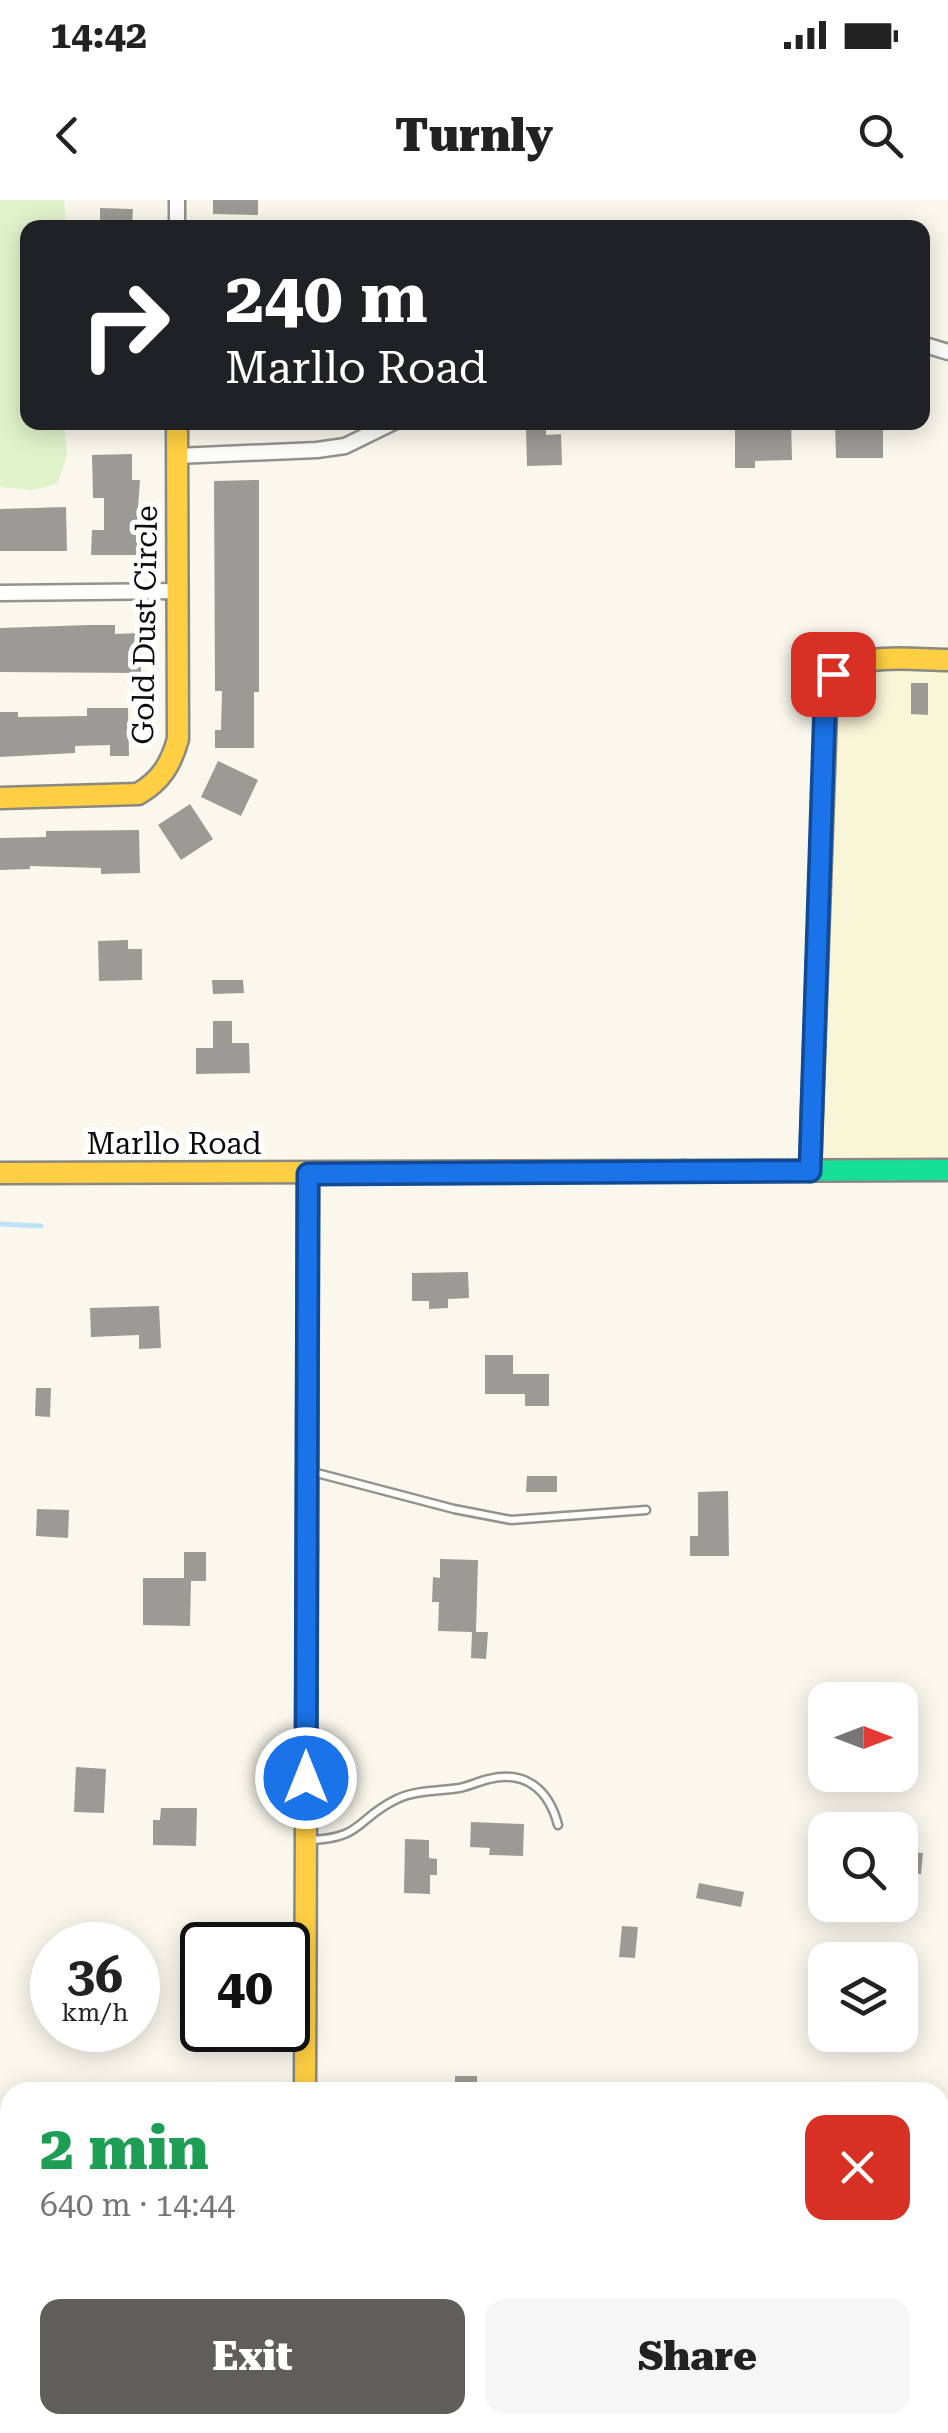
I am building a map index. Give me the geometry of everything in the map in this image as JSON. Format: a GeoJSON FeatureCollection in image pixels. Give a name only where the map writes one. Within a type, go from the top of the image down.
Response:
{"type":"FeatureCollection","features":[{"type":"Feature","properties":{"kind":"street","name":"Gold Dust Circle"},"geometry":{"type":"LineString","coordinates":[[0,798],[120,797],[154,786],[164,774],[178,739],[177,430]]}},
{"type":"Feature","properties":{"kind":"street"},"geometry":{"type":"LineString","coordinates":[[177,456],[317,450],[345,446],[378,430]]}},
{"type":"Feature","properties":{"kind":"street"},"geometry":{"type":"LineString","coordinates":[[0,593],[178,591]]}},
{"type":"Feature","properties":{"kind":"street"},"geometry":{"type":"LineString","coordinates":[[810,1171],[827,684],[845,665],[862,661],[948,660]]}},
{"type":"Feature","properties":{"kind":"street","name":"Marllo Road"},"geometry":{"type":"LineString","coordinates":[[0,1174],[948,1170]]}},
{"type":"Feature","properties":{"kind":"street"},"geometry":{"type":"LineString","coordinates":[[305,2082],[308,1174]]}},
{"type":"Feature","properties":{"kind":"lane"},"geometry":{"type":"LineString","coordinates":[[307,1470],[454,1509],[512,1520],[646,1510]]}},
{"type":"Feature","properties":{"kind":"lane"},"geometry":{"type":"LineString","coordinates":[[306,1840],[330,1840],[350,1834],[382,1808],[405,1796],[502,1776],[528,1780],[541,1790],[558,1825]]}},
{"type":"Feature","properties":{"kind":"shaded area"},"geometry":{"type":"Polygon","coordinates":[[[948,647],[948,1181],[822,1182],[837,648],[948,647]]]}},
{"type":"Feature","properties":{"kind":"green space"},"geometry":{"type":"Polygon","coordinates":[[[0,200],[64,200],[65,220],[20,220],[20,430],[65,430],[67,456],[57,484],[33,490],[0,487],[0,200]]]}},
{"type":"Feature","properties":{"kind":"building"},"geometry":{"type":"Polygon","coordinates":[[[213,200],[258,200],[258,215],[213,214],[213,200]]]}},
{"type":"Feature","properties":{"kind":"building"},"geometry":{"type":"Polygon","coordinates":[[[100,208],[133,209],[132,220],[100,220],[100,208]]]}},
{"type":"Feature","properties":{"kind":"building"},"geometry":{"type":"Polygon","coordinates":[[[526,430],[561,434],[562,465],[527,466],[526,430]]]}},
{"type":"Feature","properties":{"kind":"building"},"geometry":{"type":"Polygon","coordinates":[[[735,430],[791,430],[792,460],[755,461],[755,468],[735,468],[735,430]]]}},
{"type":"Feature","properties":{"kind":"building"},"geometry":{"type":"Polygon","coordinates":[[[835,430],[883,430],[883,458],[836,458],[835,430]]]}},
{"type":"Feature","properties":{"kind":"building"},"geometry":{"type":"Polygon","coordinates":[[[132,454],[132,480],[140,480],[136,536],[141,536],[141,555],[91,555],[92,530],[104,530],[104,498],[93,498],[92,455],[132,454]]]}},
{"type":"Feature","properties":{"kind":"building"},"geometry":{"type":"Polygon","coordinates":[[[259,480],[259,692],[254,692],[254,748],[215,748],[215,730],[221,730],[222,691],[215,691],[214,481],[259,480]]]}},
{"type":"Feature","properties":{"kind":"building"},"geometry":{"type":"Polygon","coordinates":[[[66,507],[67,551],[0,551],[0,509],[66,507]]]}},
{"type":"Feature","properties":{"kind":"building"},"geometry":{"type":"Polygon","coordinates":[[[115,625],[115,634],[140,633],[141,673],[0,672],[0,628],[115,625]]]}},
{"type":"Feature","properties":{"kind":"building"},"geometry":{"type":"Polygon","coordinates":[[[911,683],[928,683],[928,715],[911,714],[911,683]]]}},
{"type":"Feature","properties":{"kind":"building"},"geometry":{"type":"Polygon","coordinates":[[[87,708],[128,708],[129,756],[110,756],[110,745],[75,746],[75,753],[0,757],[0,712],[18,712],[18,717],[87,716],[87,708]]]}},
{"type":"Feature","properties":{"kind":"building"},"geometry":{"type":"Polygon","coordinates":[[[218,761],[258,780],[241,816],[201,797],[218,761]]]}},
{"type":"Feature","properties":{"kind":"building"},"geometry":{"type":"Polygon","coordinates":[[[190,804],[213,839],[181,860],[158,825],[190,804]]]}},
{"type":"Feature","properties":{"kind":"building"},"geometry":{"type":"Polygon","coordinates":[[[139,830],[140,873],[101,874],[101,868],[30,866],[0,870],[0,838],[46,837],[46,831],[139,830]]]}},
{"type":"Feature","properties":{"kind":"building"},"geometry":{"type":"Polygon","coordinates":[[[128,940],[128,949],[142,949],[142,980],[99,981],[98,941],[128,940]]]}},
{"type":"Feature","properties":{"kind":"building"},"geometry":{"type":"Polygon","coordinates":[[[212,980],[243,980],[244,993],[213,994],[212,980]]]}},
{"type":"Feature","properties":{"kind":"building"},"geometry":{"type":"Polygon","coordinates":[[[213,1021],[232,1021],[232,1043],[249,1043],[250,1073],[196,1074],[196,1048],[213,1048],[213,1021]]]}},
{"type":"Feature","properties":{"kind":"building"},"geometry":{"type":"Polygon","coordinates":[[[468,1272],[469,1298],[448,1299],[448,1308],[429,1309],[429,1301],[412,1301],[412,1273],[468,1272]]]}},
{"type":"Feature","properties":{"kind":"building"},"geometry":{"type":"Polygon","coordinates":[[[159,1306],[161,1348],[139,1349],[139,1335],[91,1337],[90,1308],[159,1306]]]}},
{"type":"Feature","properties":{"kind":"building"},"geometry":{"type":"Polygon","coordinates":[[[485,1355],[513,1355],[513,1374],[549,1374],[549,1406],[525,1406],[525,1394],[485,1394],[485,1355]]]}},
{"type":"Feature","properties":{"kind":"building"},"geometry":{"type":"Polygon","coordinates":[[[36,1388],[51,1388],[50,1417],[35,1416],[36,1388]]]}},
{"type":"Feature","properties":{"kind":"building"},"geometry":{"type":"Polygon","coordinates":[[[527,1476],[557,1476],[557,1492],[526,1492],[527,1476]]]}},
{"type":"Feature","properties":{"kind":"building"},"geometry":{"type":"Polygon","coordinates":[[[728,1491],[729,1556],[690,1556],[690,1536],[698,1536],[698,1492],[728,1491]]]}},
{"type":"Feature","properties":{"kind":"building"},"geometry":{"type":"Polygon","coordinates":[[[37,1509],[69,1510],[68,1538],[36,1536],[37,1509]]]}},
{"type":"Feature","properties":{"kind":"building"},"geometry":{"type":"Polygon","coordinates":[[[184,1552],[206,1552],[206,1581],[191,1581],[190,1626],[143,1625],[143,1578],[184,1578],[184,1552]]]}},
{"type":"Feature","properties":{"kind":"building"},"geometry":{"type":"Polygon","coordinates":[[[440,1559],[478,1560],[476,1632],[488,1632],[486,1659],[471,1658],[472,1632],[438,1631],[439,1602],[432,1602],[433,1577],[440,1578],[440,1559]]]}},
{"type":"Feature","properties":{"kind":"building"},"geometry":{"type":"Polygon","coordinates":[[[76,1767],[106,1769],[104,1813],[74,1812],[76,1767]]]}},
{"type":"Feature","properties":{"kind":"building"},"geometry":{"type":"Polygon","coordinates":[[[161,1808],[197,1808],[196,1846],[153,1845],[153,1820],[160,1820],[161,1808]]]}},
{"type":"Feature","properties":{"kind":"building"},"geometry":{"type":"Polygon","coordinates":[[[471,1822],[524,1824],[523,1856],[489,1855],[490,1848],[470,1847],[471,1822]]]}},
{"type":"Feature","properties":{"kind":"building"},"geometry":{"type":"Polygon","coordinates":[[[405,1839],[429,1840],[429,1858],[437,1859],[437,1875],[430,1875],[430,1894],[404,1893],[405,1839]]]}},
{"type":"Feature","properties":{"kind":"building"},"geometry":{"type":"Polygon","coordinates":[[[918,1853],[923,1853],[918,1874],[918,1853]]]}},
{"type":"Feature","properties":{"kind":"building"},"geometry":{"type":"Polygon","coordinates":[[[699,1883],[744,1892],[741,1907],[696,1898],[699,1883]]]}},
{"type":"Feature","properties":{"kind":"building"},"geometry":{"type":"Polygon","coordinates":[[[622,1926],[638,1927],[635,1958],[619,1957],[622,1926]]]}},
{"type":"Feature","properties":{"kind":"building"},"geometry":{"type":"Polygon","coordinates":[[[455,2076],[477,2076],[477,2082],[455,2082],[455,2076]]]}},
{"type":"Feature","properties":{"kind":"waterway"},"geometry":{"type":"LineString","coordinates":[[0,1224],[41,1226]]}},
{"type":"Feature","properties":{"kind":"traffic: fast"},"geometry":{"type":"LineString","coordinates":[[684,1171],[948,1170]]}},
{"type":"Feature","properties":{"kind":"traffic: fast"},"geometry":{"type":"LineString","coordinates":[[307,1550],[308,1174]]}},
{"type":"Feature","properties":{"kind":"traffic: slow"},"geometry":{"type":"LineString","coordinates":[[0,798],[138,794],[159,777],[172,756],[178,739],[177,430]]}},
{"type":"Feature","properties":{"kind":"traffic: slow"},"geometry":{"type":"LineString","coordinates":[[810,1171],[827,684],[852,665],[867,661],[948,660]]}},
{"type":"Feature","properties":{"kind":"traffic: slow"},"geometry":{"type":"LineString","coordinates":[[0,1173],[684,1171]]}},
{"type":"Feature","properties":{"kind":"traffic: slow"},"geometry":{"type":"LineString","coordinates":[[305,2082],[307,1550]]}},
{"type":"Feature","properties":{"kind":"route"},"geometry":{"type":"LineString","coordinates":[[306,1778],[308,1174],[810,1171],[825,701],[833,674]]}}]}
